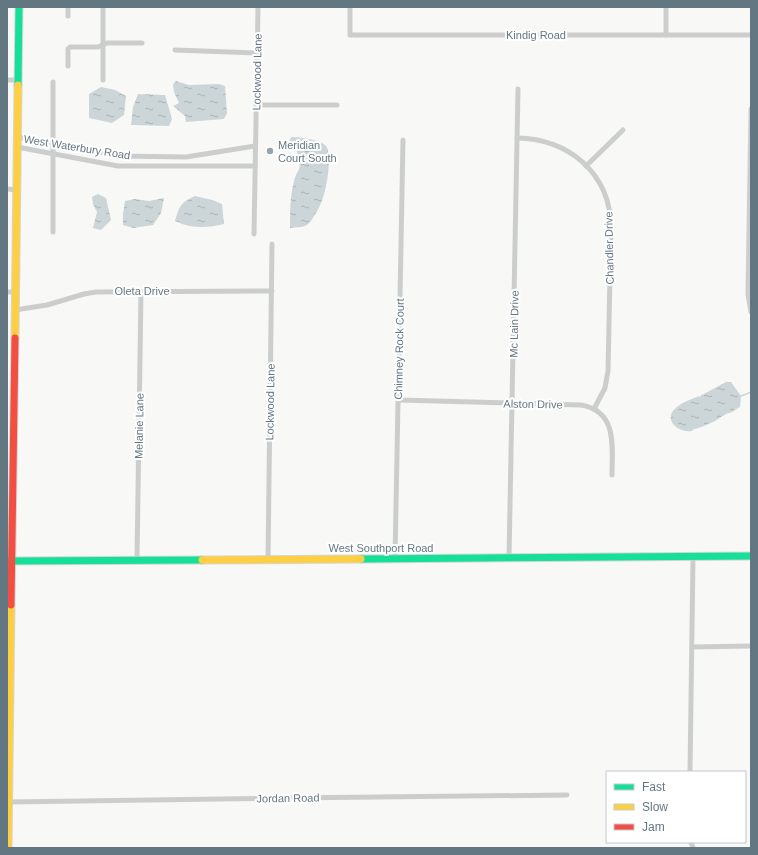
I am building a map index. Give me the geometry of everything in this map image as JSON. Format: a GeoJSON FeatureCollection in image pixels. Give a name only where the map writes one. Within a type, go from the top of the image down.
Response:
{"type":"FeatureCollection","features":[{"type":"Feature","properties":{"kind":"main road"},"geometry":{"type":"LineString","coordinates":[[8,848],[11,388],[15,310],[19,7]]}},
{"type":"Feature","properties":{"kind":"main road","name":"West Southport Road"},"geometry":{"type":"LineString","coordinates":[[9,561],[751,556]]}},
{"type":"Feature","properties":{"kind":"street"},"geometry":{"type":"LineString","coordinates":[[68,7],[68,16]]}},
{"type":"Feature","properties":{"kind":"street"},"geometry":{"type":"LineString","coordinates":[[103,7],[103,80]]}},
{"type":"Feature","properties":{"kind":"street","name":"Lockwood Lane"},"geometry":{"type":"LineString","coordinates":[[254,234],[258,7]]}},
{"type":"Feature","properties":{"kind":"street","name":"Kindig Road"},"geometry":{"type":"LineString","coordinates":[[350,7],[350,35],[751,35]]}},
{"type":"Feature","properties":{"kind":"street"},"geometry":{"type":"LineString","coordinates":[[666,7],[666,35]]}},
{"type":"Feature","properties":{"kind":"street"},"geometry":{"type":"LineString","coordinates":[[68,66],[69,47],[98,47],[107,43],[142,43]]}},
{"type":"Feature","properties":{"kind":"street"},"geometry":{"type":"LineString","coordinates":[[175,50],[257,53]]}},
{"type":"Feature","properties":{"kind":"street"},"geometry":{"type":"LineString","coordinates":[[7,80],[18,80]]}},
{"type":"Feature","properties":{"kind":"street"},"geometry":{"type":"LineString","coordinates":[[53,82],[53,232]]}},
{"type":"Feature","properties":{"kind":"street","name":"Mc Lain Drive"},"geometry":{"type":"LineString","coordinates":[[509,558],[518,89]]}},
{"type":"Feature","properties":{"kind":"street"},"geometry":{"type":"LineString","coordinates":[[256,105],[336,105]]}},
{"type":"Feature","properties":{"kind":"street"},"geometry":{"type":"LineString","coordinates":[[751,109],[748,297],[751,312]]}},
{"type":"Feature","properties":{"kind":"street"},"geometry":{"type":"LineString","coordinates":[[586,166],[623,130]]}},
{"type":"Feature","properties":{"kind":"street","name":"West Waterbury Road"},"geometry":{"type":"LineString","coordinates":[[18,137],[120,156],[186,157],[255,146]]}},
{"type":"Feature","properties":{"kind":"street","name":"Chandler Drive"},"geometry":{"type":"LineString","coordinates":[[517,138],[538,140],[561,147],[573,154],[595,177],[609,208],[611,224],[608,371],[605,388],[594,409]]}},
{"type":"Feature","properties":{"kind":"street","name":"Chimney Rock Court"},"geometry":{"type":"LineString","coordinates":[[395,559],[403,140]]}},
{"type":"Feature","properties":{"kind":"street","name":"West Waterbury Road"},"geometry":{"type":"LineString","coordinates":[[17,147],[118,166],[255,166]]}},
{"type":"Feature","properties":{"kind":"street"},"geometry":{"type":"LineString","coordinates":[[7,189],[17,190]]}},
{"type":"Feature","properties":{"kind":"street","name":"Lockwood Lane"},"geometry":{"type":"LineString","coordinates":[[268,560],[272,244]]}},
{"type":"Feature","properties":{"kind":"street","name":"Melanie Lane"},"geometry":{"type":"LineString","coordinates":[[137,560],[141,291]]}},
{"type":"Feature","properties":{"kind":"street","name":"Oleta Drive"},"geometry":{"type":"LineString","coordinates":[[15,310],[47,305],[89,292],[272,291]]}},
{"type":"Feature","properties":{"kind":"street"},"geometry":{"type":"LineString","coordinates":[[7,292],[15,292]]}},
{"type":"Feature","properties":{"kind":"street","name":"Alston Drive"},"geometry":{"type":"LineString","coordinates":[[398,400],[581,405],[594,409]]}},
{"type":"Feature","properties":{"kind":"street"},"geometry":{"type":"LineString","coordinates":[[594,409],[604,417],[610,430],[612,440],[612,475]]}},
{"type":"Feature","properties":{"kind":"street"},"geometry":{"type":"LineString","coordinates":[[690,771],[693,557]]}},
{"type":"Feature","properties":{"kind":"street"},"geometry":{"type":"LineString","coordinates":[[692,647],[751,646]]}},
{"type":"Feature","properties":{"kind":"street","name":"Jordan Road"},"geometry":{"type":"LineString","coordinates":[[9,802],[567,795]]}},
{"type":"Feature","properties":{"kind":"water"},"geometry":{"type":"Polygon","coordinates":[[[176,81],[189,85],[219,84],[225,86],[227,113],[224,119],[186,122],[185,116],[173,106],[179,103],[174,92],[173,84],[176,81]]]}},
{"type":"Feature","properties":{"kind":"water"},"geometry":{"type":"Polygon","coordinates":[[[101,87],[115,90],[126,96],[124,115],[112,123],[89,118],[89,94],[101,87]]]}},
{"type":"Feature","properties":{"kind":"water"},"geometry":{"type":"Polygon","coordinates":[[[138,94],[165,95],[172,119],[169,126],[131,125],[133,107],[138,94]]]}},
{"type":"Feature","properties":{"kind":"water"},"geometry":{"type":"Polygon","coordinates":[[[291,137],[310,139],[320,142],[326,146],[329,157],[329,165],[327,183],[319,208],[310,222],[306,225],[302,227],[290,228],[292,192],[300,166],[300,158],[289,142],[291,137]]]}},
{"type":"Feature","properties":{"kind":"water"},"geometry":{"type":"Polygon","coordinates":[[[98,194],[106,198],[111,220],[101,230],[93,228],[97,212],[93,204],[92,197],[98,194]]]}},
{"type":"Feature","properties":{"kind":"water"},"geometry":{"type":"Polygon","coordinates":[[[195,196],[222,204],[224,224],[193,227],[175,221],[181,205],[195,196]]]}},
{"type":"Feature","properties":{"kind":"water"},"geometry":{"type":"Polygon","coordinates":[[[164,198],[161,213],[153,225],[133,228],[123,225],[125,201],[135,199],[149,201],[164,198]]]}},
{"type":"Feature","properties":{"kind":"water"},"geometry":{"type":"Polygon","coordinates":[[[726,382],[731,382],[741,396],[740,407],[715,421],[691,431],[681,430],[673,424],[671,416],[677,407],[699,396],[700,398],[700,396],[726,382]]]}},
{"type":"Feature","properties":{"kind":"waterway"},"geometry":{"type":"LineString","coordinates":[[741,396],[751,392]]}},
{"type":"Feature","properties":{"kind":"traffic: fast"},"geometry":{"type":"LineString","coordinates":[[18,85],[19,7]]}},
{"type":"Feature","properties":{"kind":"traffic: fast"},"geometry":{"type":"LineString","coordinates":[[361,559],[751,556]]}},
{"type":"Feature","properties":{"kind":"traffic: fast"},"geometry":{"type":"LineString","coordinates":[[7,561],[202,560]]}},
{"type":"Feature","properties":{"kind":"traffic: slow"},"geometry":{"type":"LineString","coordinates":[[15,338],[18,85]]}},
{"type":"Feature","properties":{"kind":"traffic: slow"},"geometry":{"type":"LineString","coordinates":[[202,560],[361,559]]}},
{"type":"Feature","properties":{"kind":"traffic: slow"},"geometry":{"type":"LineString","coordinates":[[8,848],[11,605]]}},
{"type":"Feature","properties":{"kind":"traffic: jam"},"geometry":{"type":"LineString","coordinates":[[11,605],[15,338]]}},
{"type":"Feature","properties":{"kind":"place","name":"Meridian Court South"},"geometry":{"type":"Point","coordinates":[270,151]}}]}
